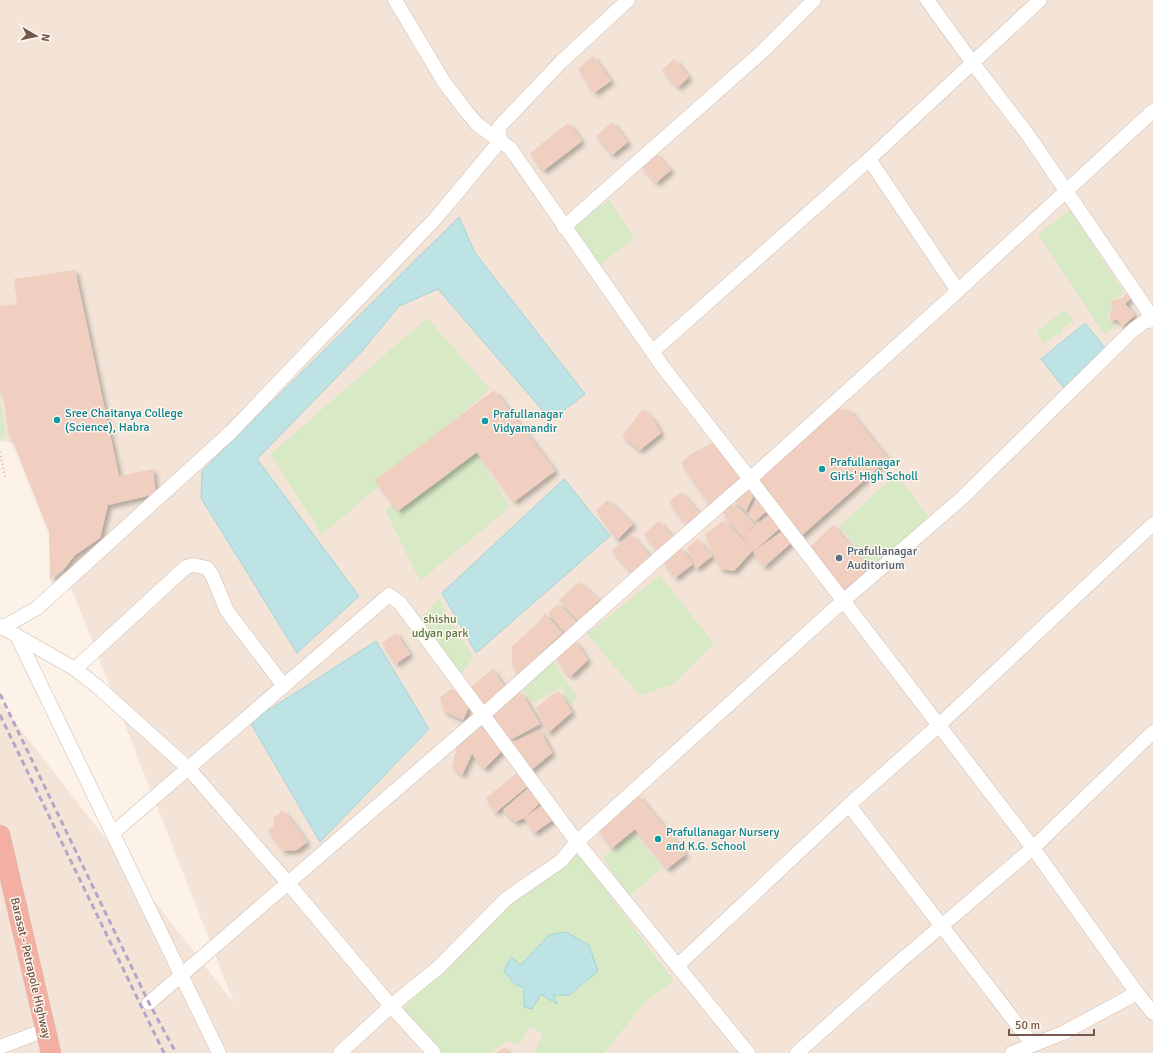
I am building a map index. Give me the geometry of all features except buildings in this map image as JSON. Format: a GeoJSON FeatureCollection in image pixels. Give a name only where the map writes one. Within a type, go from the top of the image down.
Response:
{"type":"FeatureCollection","features":[{"type":"Feature","properties":{"kind":"highway","name":"Barasat - Petrapole Highway"},"geometry":{"type":"LineString","coordinates":[[1,842],[51,1053]]}},
{"type":"Feature","properties":{"kind":"street"},"geometry":{"type":"LineString","coordinates":[[395,0],[444,82],[478,125],[510,148],[652,352],[1033,848],[1153,1013]]}},
{"type":"Feature","properties":{"kind":"street"},"geometry":{"type":"LineString","coordinates":[[1,627],[38,608],[231,432],[436,218],[500,141],[499,127],[561,62],[628,0]]}},
{"type":"Feature","properties":{"kind":"street"},"geometry":{"type":"LineString","coordinates":[[564,227],[762,52],[814,0]]}},
{"type":"Feature","properties":{"kind":"street"},"geometry":{"type":"LineString","coordinates":[[340,1053],[391,1006],[439,967],[506,899],[561,861],[577,842],[843,601],[962,498],[1133,330],[1152,319],[1028,135],[927,0]]}},
{"type":"Feature","properties":{"kind":"street"},"geometry":{"type":"LineString","coordinates":[[652,352],[869,159],[1040,0]]}},
{"type":"Feature","properties":{"kind":"street"},"geometry":{"type":"LineString","coordinates":[[149,1003],[484,714],[750,479],[1153,111]]}},
{"type":"Feature","properties":{"kind":"street"},"geometry":{"type":"LineString","coordinates":[[869,159],[958,290]]}},
{"type":"Feature","properties":{"kind":"street"},"geometry":{"type":"LineString","coordinates":[[677,966],[849,805],[939,725],[1153,524]]}},
{"type":"Feature","properties":{"kind":"street"},"geometry":{"type":"LineString","coordinates":[[75,669],[186,567],[193,564],[201,565],[212,574],[227,611],[284,686]]}},
{"type":"Feature","properties":{"kind":"street"},"geometry":{"type":"LineString","coordinates":[[113,833],[389,595],[400,603],[484,714],[577,842],[748,1053]]}},
{"type":"Feature","properties":{"kind":"street"},"geometry":{"type":"LineString","coordinates":[[1,627],[75,669],[189,769],[288,883],[391,1006],[434,1053]]}},
{"type":"Feature","properties":{"kind":"street"},"geometry":{"type":"LineString","coordinates":[[18,636],[219,1053]]}},
{"type":"Feature","properties":{"kind":"street"},"geometry":{"type":"LineString","coordinates":[[797,1053],[942,925],[1033,848],[1153,732]]}},
{"type":"Feature","properties":{"kind":"street"},"geometry":{"type":"LineString","coordinates":[[849,805],[1033,1044]]}},
{"type":"Feature","properties":{"kind":"street"},"geometry":{"type":"LineString","coordinates":[[1012,1053],[1063,1033],[1137,993]]}},
{"type":"Feature","properties":{"kind":"street"},"geometry":{"type":"LineString","coordinates":[[0,1047],[45,1030]]}},
{"type":"Feature","properties":{"kind":"path"},"geometry":{"type":"LineString","coordinates":[[0,452],[5,477]]}},
{"type":"Feature","properties":{"kind":"shaded area"},"geometry":{"type":"Polygon","coordinates":[[[0,0],[1153,0],[1153,1053],[0,1053],[0,703],[234,1003],[14,442],[0,441],[0,0]]]}},
{"type":"Feature","properties":{"kind":"green space"},"geometry":{"type":"Polygon","coordinates":[[[609,200],[634,238],[597,267],[570,227],[609,200]]]}},
{"type":"Feature","properties":{"kind":"green space"},"geometry":{"type":"Polygon","coordinates":[[[1070,210],[1124,293],[1109,304],[1113,309],[1107,315],[1114,327],[1104,334],[1038,234],[1070,210]]]}},
{"type":"Feature","properties":{"kind":"green space"},"geometry":{"type":"Polygon","coordinates":[[[1065,310],[1073,321],[1062,329],[1061,334],[1052,337],[1044,344],[1036,332],[1065,310]]]}},
{"type":"Feature","properties":{"kind":"green space"},"geometry":{"type":"Polygon","coordinates":[[[427,318],[490,389],[322,535],[271,454],[427,318]]]}},
{"type":"Feature","properties":{"kind":"green space"},"geometry":{"type":"Polygon","coordinates":[[[0,401],[6,436],[0,441],[0,401]]]}},
{"type":"Feature","properties":{"kind":"green space"},"geometry":{"type":"Polygon","coordinates":[[[476,453],[510,507],[420,581],[385,510],[476,453]]]}},
{"type":"Feature","properties":{"kind":"green space"},"geometry":{"type":"Polygon","coordinates":[[[895,475],[901,480],[930,519],[873,569],[840,526],[895,475]]]}},
{"type":"Feature","properties":{"kind":"green space"},"geometry":{"type":"Polygon","coordinates":[[[660,575],[714,644],[675,683],[640,696],[587,634],[660,575]]]}},
{"type":"Feature","properties":{"kind":"green space","name":"shishu udyan park"},"geometry":{"type":"Polygon","coordinates":[[[439,599],[473,658],[458,680],[421,618],[439,599]]]}},
{"type":"Feature","properties":{"kind":"green space"},"geometry":{"type":"Polygon","coordinates":[[[552,660],[577,697],[570,704],[561,687],[534,703],[520,686],[552,660]]]}},
{"type":"Feature","properties":{"kind":"green space"},"geometry":{"type":"Polygon","coordinates":[[[634,834],[662,868],[628,897],[603,857],[634,834]]]}},
{"type":"Feature","properties":{"kind":"green space"},"geometry":{"type":"Polygon","coordinates":[[[576,851],[674,981],[646,1001],[604,1053],[534,1053],[543,1034],[530,1026],[520,1044],[507,1041],[493,1050],[492,1053],[429,1053],[396,1016],[509,905],[576,851]]]}},
{"type":"Feature","properties":{"kind":"water"},"geometry":{"type":"Polygon","coordinates":[[[459,217],[475,253],[585,394],[551,420],[438,289],[399,306],[362,351],[257,459],[359,596],[297,653],[201,498],[202,471],[459,217]]]}},
{"type":"Feature","properties":{"kind":"water"},"geometry":{"type":"Polygon","coordinates":[[[1085,323],[1108,352],[1064,388],[1041,359],[1085,323]]]}},
{"type":"Feature","properties":{"kind":"water"},"geometry":{"type":"Polygon","coordinates":[[[564,479],[610,536],[476,653],[442,593],[564,479]]]}},
{"type":"Feature","properties":{"kind":"water"},"geometry":{"type":"Polygon","coordinates":[[[376,641],[429,729],[320,842],[250,722],[376,641]]]}},
{"type":"Feature","properties":{"kind":"water"},"geometry":{"type":"Polygon","coordinates":[[[566,932],[589,945],[598,971],[569,995],[553,995],[557,1004],[541,994],[532,1009],[524,1007],[524,988],[515,984],[504,971],[511,957],[521,965],[549,935],[566,932]]]}},
{"type":"Feature","properties":{"kind":"railway"},"geometry":{"type":"LineString","coordinates":[[0,694],[149,1003],[176,1053]]}},
{"type":"Feature","properties":{"kind":"railway"},"geometry":{"type":"LineString","coordinates":[[0,715],[164,1053]]}},
{"type":"Feature","properties":{"kind":"place","name":"Sree Chaitanya College (Science), Habra"},"geometry":{"type":"Point","coordinates":[57,420]}},
{"type":"Feature","properties":{"kind":"place","name":"Prafullanagar Vidyamandir"},"geometry":{"type":"Point","coordinates":[485,421]}},
{"type":"Feature","properties":{"kind":"place","name":"Prafullanagar Girls' High Scholl"},"geometry":{"type":"Point","coordinates":[822,469]}},
{"type":"Feature","properties":{"kind":"place","name":"Prafullanagar Auditorium"},"geometry":{"type":"Point","coordinates":[839,558]}},
{"type":"Feature","properties":{"kind":"place","name":"Prafullanagar Nursery and K.G. School"},"geometry":{"type":"Point","coordinates":[658,839]}}]}
